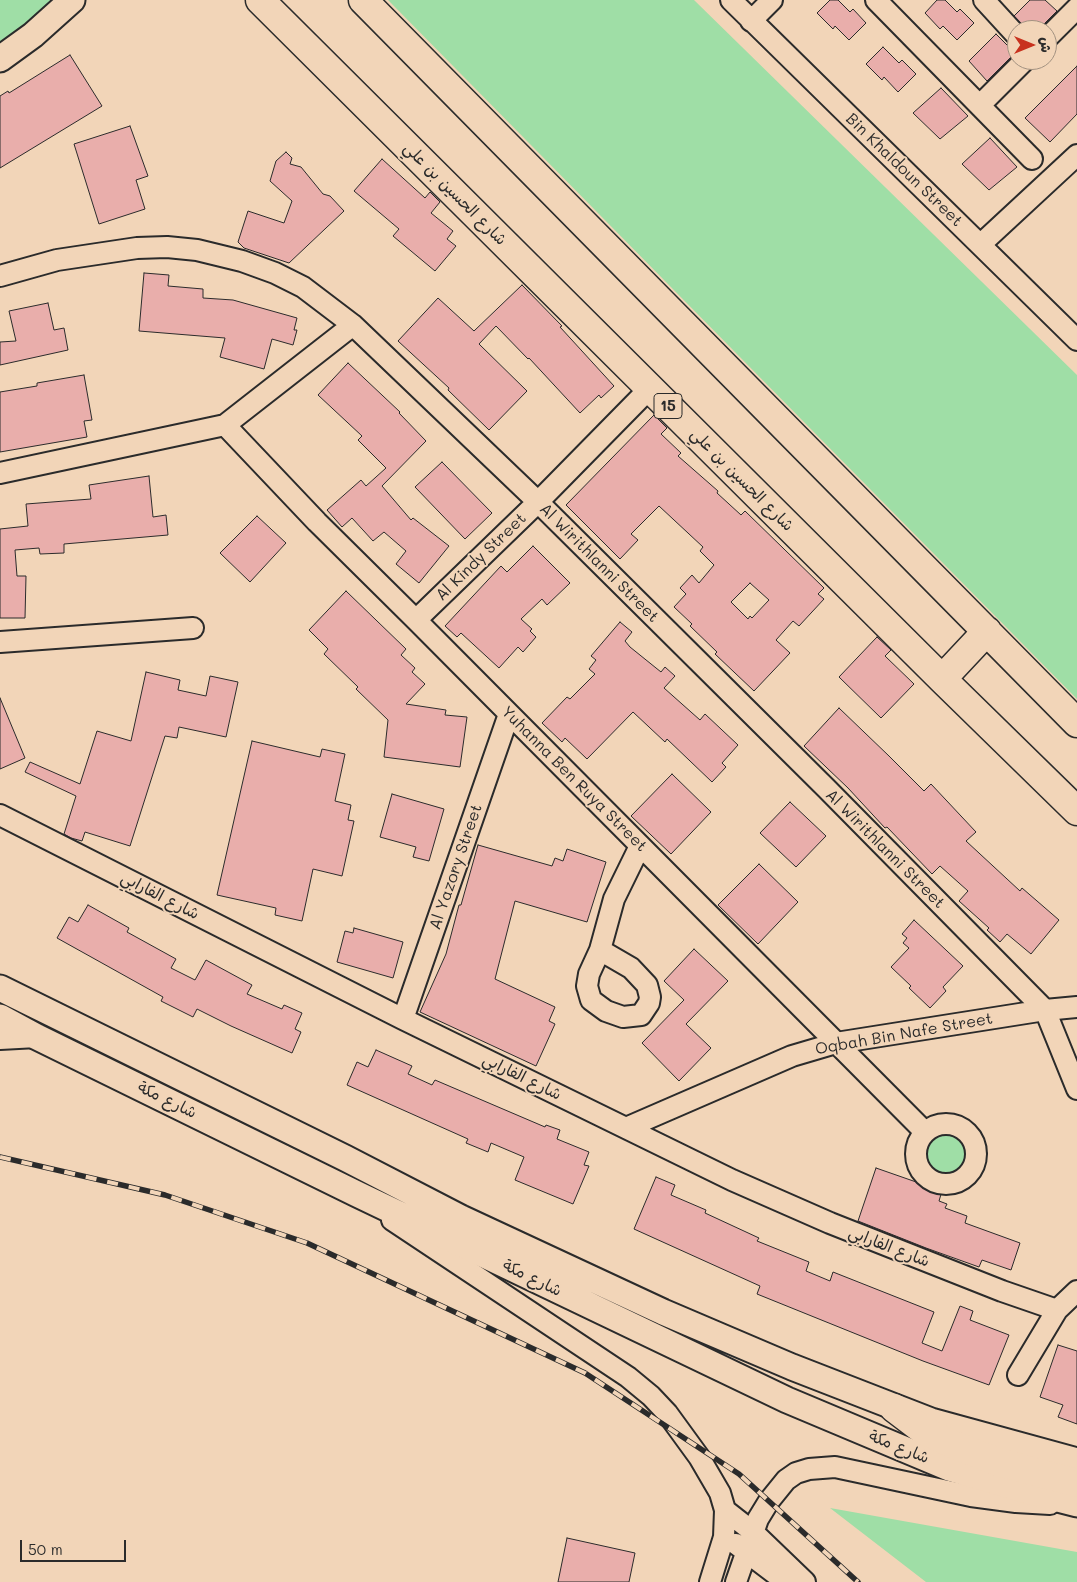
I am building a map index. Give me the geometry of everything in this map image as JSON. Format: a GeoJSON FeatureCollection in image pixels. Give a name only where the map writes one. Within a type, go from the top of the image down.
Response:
{"type":"FeatureCollection","features":[{"type":"Feature","properties":{"kind":"highway","name":"شارع الحسين بن علي"},"geometry":{"type":"LineString","coordinates":[[260,0],[1077,811]]}},
{"type":"Feature","properties":{"kind":"highway"},"geometry":{"type":"LineString","coordinates":[[363,0],[1077,723]]}},
{"type":"Feature","properties":{"kind":"highway"},"geometry":{"type":"LineString","coordinates":[[942,679],[987,632]]}},
{"type":"Feature","properties":{"kind":"highway"},"geometry":{"type":"LineString","coordinates":[[894,1408],[923,1430],[1076,1497]]}},
{"type":"Feature","properties":{"kind":"main road"},"geometry":{"type":"LineString","coordinates":[[0,59],[33,35],[72,0]]}},
{"type":"Feature","properties":{"kind":"main road","name":"شارع مكة"},"geometry":{"type":"LineString","coordinates":[[0,988],[346,1158],[451,1213],[663,1312],[894,1408],[931,1421],[1077,1461]]}},
{"type":"Feature","properties":{"kind":"main road","name":"شارع مكة"},"geometry":{"type":"LineString","coordinates":[[0,1017],[357,1194],[786,1400],[949,1468],[1076,1497]]}},
{"type":"Feature","properties":{"kind":"street","name":"Bin Khaldoun Street"},"geometry":{"type":"LineString","coordinates":[[731,0],[1077,340]]}},
{"type":"Feature","properties":{"kind":"street"},"geometry":{"type":"LineString","coordinates":[[751,21],[772,0]]}},
{"type":"Feature","properties":{"kind":"street"},"geometry":{"type":"LineString","coordinates":[[876,0],[1032,159]]}},
{"type":"Feature","properties":{"kind":"street"},"geometry":{"type":"LineString","coordinates":[[984,0],[1007,25]]}},
{"type":"Feature","properties":{"kind":"street"},"geometry":{"type":"LineString","coordinates":[[1057,28],[1077,8]]}},
{"type":"Feature","properties":{"kind":"street"},"geometry":{"type":"LineString","coordinates":[[980,105],[1015,70]]}},
{"type":"Feature","properties":{"kind":"street"},"geometry":{"type":"LineString","coordinates":[[981,244],[1077,155]]}},
{"type":"Feature","properties":{"kind":"street","name":"Al Wirithlanni Street"},"geometry":{"type":"LineString","coordinates":[[0,276],[57,260],[137,248],[167,247],[198,250],[242,261],[274,273],[303,287],[352,325],[538,502],[833,795],[1045,1010],[1077,1090]]}},
{"type":"Feature","properties":{"kind":"street"},"geometry":{"type":"LineString","coordinates":[[0,473],[225,425],[352,325]]}},
{"type":"Feature","properties":{"kind":"street","name":"Al Kindy Street"},"geometry":{"type":"LineString","coordinates":[[416,620],[538,502],[650,388]]}},
{"type":"Feature","properties":{"kind":"street","name":"Yuhanna Ben Ruya Street"},"geometry":{"type":"LineString","coordinates":[[225,425],[317,522],[925,1132]]}},
{"type":"Feature","properties":{"kind":"street"},"geometry":{"type":"LineString","coordinates":[[0,642],[193,628]]}},
{"type":"Feature","properties":{"kind":"street","name":"Al Yazory Street"},"geometry":{"type":"LineString","coordinates":[[403,1019],[509,714]]}},
{"type":"Feature","properties":{"kind":"street","name":"شارع الفارابي"},"geometry":{"type":"LineString","coordinates":[[0,815],[403,1019],[732,1180],[830,1224],[1002,1291],[1057,1310]]}},
{"type":"Feature","properties":{"kind":"street"},"geometry":{"type":"LineString","coordinates":[[600,950],[614,899],[640,846]]}},
{"type":"Feature","properties":{"kind":"street","name":"Oqbah Bin Nafe Street"},"geometry":{"type":"LineString","coordinates":[[626,1128],[792,1056],[836,1043],[1045,1010],[1077,1007]]}},
{"type":"Feature","properties":{"kind":"street"},"geometry":{"type":"LineString","coordinates":[[0,1039],[37,1037]]}},
{"type":"Feature","properties":{"kind":"street"},"geometry":{"type":"LineString","coordinates":[[357,1194],[404,1229],[628,1377],[667,1413],[699,1457],[720,1493],[725,1510],[724,1537],[710,1582]]}},
{"type":"Feature","properties":{"kind":"street"},"geometry":{"type":"LineString","coordinates":[[1018,1375],[1057,1310],[1077,1291]]}},
{"type":"Feature","properties":{"kind":"street"},"geometry":{"type":"LineString","coordinates":[[736,1582],[750,1542],[769,1501],[786,1480],[796,1473],[834,1467],[928,1487],[1016,1502],[1076,1497]]}},
{"type":"Feature","properties":{"kind":"street"},"geometry":{"type":"LineString","coordinates":[[725,1510],[750,1542],[786,1582]]}},
{"type":"Feature","properties":{"kind":"street"},"geometry":{"type":"LineString","coordinates":[[724,1537],[750,1542],[805,1582]]}},
{"type":"Feature","properties":{"kind":"green space"},"geometry":{"type":"Polygon","coordinates":[[[0,0],[67,0],[0,49],[0,0]]]}},
{"type":"Feature","properties":{"kind":"green space"},"geometry":{"type":"Polygon","coordinates":[[[388,0],[694,0],[1077,375],[1077,699],[388,0]]]}},
{"type":"Feature","properties":{"kind":"green space"},"geometry":{"type":"Polygon","coordinates":[[[941,1128],[951,1128],[965,1135],[972,1149],[972,1159],[965,1173],[951,1180],[941,1180],[931,1176],[924,1169],[920,1159],[920,1149],[924,1139],[931,1132],[941,1128]]]}},
{"type":"Feature","properties":{"kind":"green space"},"geometry":{"type":"Polygon","coordinates":[[[830,1508],[1077,1552],[1077,1582],[926,1582],[830,1508]]]}},
{"type":"Feature","properties":{"kind":"building"},"geometry":{"type":"Polygon","coordinates":[[[830,0],[838,0],[850,12],[853,9],[866,23],[849,40],[835,26],[833,29],[817,13],[830,0]]]}},
{"type":"Feature","properties":{"kind":"building"},"geometry":{"type":"Polygon","coordinates":[[[937,0],[945,0],[957,12],[960,9],[974,23],[957,40],[943,26],[940,29],[925,13],[937,0]]]}},
{"type":"Feature","properties":{"kind":"building"},"geometry":{"type":"Polygon","coordinates":[[[1030,0],[1045,0],[1057,11],[1048,20],[1018,20],[1014,16],[1030,0]]]}},
{"type":"Feature","properties":{"kind":"building"},"geometry":{"type":"Polygon","coordinates":[[[996,34],[1007,45],[1007,61],[987,81],[969,61],[996,34]]]}},
{"type":"Feature","properties":{"kind":"building"},"geometry":{"type":"Polygon","coordinates":[[[883,47],[899,63],[902,60],[916,74],[898,92],[884,77],[882,80],[866,64],[883,47]]]}},
{"type":"Feature","properties":{"kind":"building"},"geometry":{"type":"Polygon","coordinates":[[[70,55],[102,106],[0,168],[0,96],[8,91],[9,93],[70,55]]]}},
{"type":"Feature","properties":{"kind":"building"},"geometry":{"type":"Polygon","coordinates":[[[1077,66],[1077,114],[1050,142],[1025,118],[1077,66]]]}},
{"type":"Feature","properties":{"kind":"building"},"geometry":{"type":"Polygon","coordinates":[[[941,88],[968,116],[940,139],[913,113],[941,88]]]}},
{"type":"Feature","properties":{"kind":"building"},"geometry":{"type":"Polygon","coordinates":[[[130,126],[148,176],[136,180],[145,209],[99,224],[74,144],[130,126]]]}},
{"type":"Feature","properties":{"kind":"building"},"geometry":{"type":"Polygon","coordinates":[[[990,138],[1017,167],[989,190],[962,164],[990,138]]]}},
{"type":"Feature","properties":{"kind":"building"},"geometry":{"type":"Polygon","coordinates":[[[286,152],[292,158],[290,164],[301,167],[323,194],[330,196],[344,211],[289,263],[244,248],[238,242],[248,211],[284,223],[292,201],[270,181],[276,161],[286,152]]]}},
{"type":"Feature","properties":{"kind":"building"},"geometry":{"type":"Polygon","coordinates":[[[382,159],[425,198],[430,192],[440,202],[431,213],[453,231],[447,239],[456,246],[435,271],[393,236],[399,229],[354,191],[382,159]]]}},
{"type":"Feature","properties":{"kind":"building"},"geometry":{"type":"Polygon","coordinates":[[[144,273],[169,275],[168,286],[203,289],[203,298],[233,300],[297,318],[294,330],[297,330],[293,345],[272,339],[264,369],[220,357],[225,338],[139,331],[144,273]]]}},
{"type":"Feature","properties":{"kind":"building"},"geometry":{"type":"Polygon","coordinates":[[[522,285],[562,326],[560,327],[614,386],[601,398],[599,395],[580,413],[529,358],[496,326],[479,344],[527,391],[489,430],[448,390],[449,388],[398,341],[438,298],[474,331],[522,285]]]}},
{"type":"Feature","properties":{"kind":"building"},"geometry":{"type":"Polygon","coordinates":[[[48,303],[54,330],[64,328],[68,350],[0,365],[0,342],[16,341],[9,311],[48,303]]]}},
{"type":"Feature","properties":{"kind":"building"},"geometry":{"type":"Polygon","coordinates":[[[348,363],[400,412],[426,441],[382,486],[411,520],[413,518],[449,546],[419,583],[396,564],[406,551],[384,532],[373,541],[352,518],[342,527],[327,510],[361,480],[366,486],[386,468],[358,440],[362,436],[318,395],[348,363]]]}},
{"type":"Feature","properties":{"kind":"building"},"geometry":{"type":"Polygon","coordinates":[[[84,375],[92,420],[84,421],[87,437],[0,452],[0,392],[84,375]]]}},
{"type":"Feature","properties":{"kind":"building"},"geometry":{"type":"Polygon","coordinates":[[[654,415],[667,428],[661,434],[681,453],[678,456],[718,491],[717,493],[741,515],[745,511],[824,588],[818,594],[824,599],[799,626],[793,621],[776,640],[790,653],[754,691],[715,654],[717,652],[690,626],[692,624],[674,607],[686,594],[680,588],[692,575],[699,583],[714,565],[700,551],[703,547],[659,506],[631,534],[638,540],[620,559],[566,505],[654,415]],[[750,583],[731,602],[748,619],[750,616],[752,618],[769,600],[750,583]]]}},
{"type":"Feature","properties":{"kind":"building"},"geometry":{"type":"Polygon","coordinates":[[[442,462],[492,513],[465,539],[415,487],[442,462]]]}},
{"type":"Feature","properties":{"kind":"building"},"geometry":{"type":"Polygon","coordinates":[[[149,476],[153,517],[166,515],[168,535],[64,544],[64,553],[40,554],[39,548],[15,550],[17,576],[26,576],[25,618],[0,618],[0,529],[28,526],[26,504],[91,499],[89,485],[149,476]]]}},
{"type":"Feature","properties":{"kind":"building"},"geometry":{"type":"Polygon","coordinates":[[[257,516],[286,543],[250,582],[220,553],[257,516]]]}},
{"type":"Feature","properties":{"kind":"building"},"geometry":{"type":"Polygon","coordinates":[[[533,546],[570,583],[547,605],[542,599],[521,619],[532,629],[530,631],[536,637],[523,652],[518,647],[499,668],[461,633],[457,637],[445,626],[501,566],[507,572],[533,546]]]}},
{"type":"Feature","properties":{"kind":"building"},"geometry":{"type":"Polygon","coordinates":[[[346,591],[406,649],[401,655],[415,668],[412,672],[425,684],[406,704],[446,710],[445,715],[467,717],[460,767],[384,757],[388,720],[324,654],[328,649],[309,630],[346,591]]]}},
{"type":"Feature","properties":{"kind":"building"},"geometry":{"type":"Polygon","coordinates":[[[620,622],[632,632],[625,641],[630,647],[661,672],[665,667],[675,676],[664,688],[700,720],[705,714],[738,745],[722,763],[726,767],[712,782],[667,739],[665,742],[633,712],[587,759],[565,738],[562,742],[542,723],[567,697],[570,699],[595,674],[589,669],[596,660],[591,656],[620,622]]]}},
{"type":"Feature","properties":{"kind":"building"},"geometry":{"type":"Polygon","coordinates":[[[877,637],[891,650],[885,656],[914,684],[881,718],[839,677],[877,637]]]}},
{"type":"Feature","properties":{"kind":"building"},"geometry":{"type":"Polygon","coordinates":[[[146,672],[180,680],[178,690],[206,696],[210,676],[238,682],[226,737],[179,727],[177,738],[165,736],[130,846],[85,832],[82,841],[71,838],[64,834],[76,796],[25,772],[30,762],[80,784],[97,731],[131,741],[146,672]]]}},
{"type":"Feature","properties":{"kind":"building"},"geometry":{"type":"Polygon","coordinates":[[[0,698],[25,758],[0,769],[0,698]]]}},
{"type":"Feature","properties":{"kind":"building"},"geometry":{"type":"Polygon","coordinates":[[[839,708],[924,791],[931,784],[976,832],[966,841],[1020,891],[1022,888],[1059,920],[1031,954],[1007,934],[1000,942],[987,930],[989,928],[959,901],[968,891],[940,866],[932,874],[804,746],[839,708]]]}},
{"type":"Feature","properties":{"kind":"building"},"geometry":{"type":"Polygon","coordinates":[[[252,741],[320,757],[322,749],[345,754],[335,801],[351,805],[348,820],[354,821],[342,876],[313,869],[302,921],[275,915],[276,908],[217,895],[252,741]]]}},
{"type":"Feature","properties":{"kind":"building"},"geometry":{"type":"Polygon","coordinates":[[[672,774],[711,812],[671,854],[631,816],[672,774]]]}},
{"type":"Feature","properties":{"kind":"building"},"geometry":{"type":"Polygon","coordinates":[[[392,794],[444,809],[429,861],[413,857],[416,847],[380,837],[392,794]]]}},
{"type":"Feature","properties":{"kind":"building"},"geometry":{"type":"Polygon","coordinates":[[[790,802],[826,836],[796,867],[760,833],[790,802]]]}},
{"type":"Feature","properties":{"kind":"building"},"geometry":{"type":"Polygon","coordinates":[[[478,845],[552,866],[555,858],[563,861],[567,849],[606,862],[587,922],[515,901],[495,979],[555,1007],[549,1021],[555,1024],[536,1066],[420,1012],[446,954],[478,845]]]}},
{"type":"Feature","properties":{"kind":"building"},"geometry":{"type":"Polygon","coordinates":[[[759,864],[798,902],[758,944],[718,905],[759,864]]]}},
{"type":"Feature","properties":{"kind":"building"},"geometry":{"type":"Polygon","coordinates":[[[88,905],[129,928],[127,932],[176,959],[171,968],[195,980],[206,960],[252,985],[247,994],[282,1009],[284,1005],[302,1013],[295,1029],[301,1032],[292,1053],[197,1009],[193,1017],[161,1001],[163,997],[57,938],[69,917],[78,922],[88,905]]]}},
{"type":"Feature","properties":{"kind":"building"},"geometry":{"type":"Polygon","coordinates":[[[914,920],[963,966],[943,987],[946,991],[930,1008],[891,967],[909,948],[903,943],[907,938],[902,934],[914,920]]]}},
{"type":"Feature","properties":{"kind":"building"},"geometry":{"type":"Polygon","coordinates":[[[354,928],[403,942],[393,978],[337,962],[345,931],[353,933],[354,928]]]}},
{"type":"Feature","properties":{"kind":"building"},"geometry":{"type":"Polygon","coordinates":[[[694,949],[728,981],[686,1024],[711,1048],[679,1081],[642,1043],[684,1000],[664,981],[694,949]]]}},
{"type":"Feature","properties":{"kind":"building"},"geometry":{"type":"Polygon","coordinates":[[[376,1050],[412,1066],[408,1074],[432,1085],[435,1080],[545,1127],[546,1125],[560,1130],[557,1139],[589,1152],[584,1165],[589,1166],[573,1204],[515,1180],[524,1157],[491,1143],[488,1152],[466,1143],[468,1139],[347,1085],[357,1062],[368,1067],[376,1050]]]}},
{"type":"Feature","properties":{"kind":"building"},"geometry":{"type":"Polygon","coordinates":[[[876,1168],[942,1191],[939,1201],[947,1204],[945,1208],[967,1216],[965,1223],[1020,1243],[1011,1270],[982,1260],[979,1267],[858,1221],[876,1168]]]}},
{"type":"Feature","properties":{"kind":"building"},"geometry":{"type":"Polygon","coordinates":[[[656,1177],[675,1185],[671,1195],[706,1210],[705,1213],[759,1238],[757,1241],[809,1262],[806,1271],[830,1281],[833,1272],[934,1312],[922,1343],[942,1351],[960,1306],[973,1311],[970,1320],[1009,1335],[989,1385],[923,1361],[757,1294],[760,1286],[634,1229],[656,1177]]]}},
{"type":"Feature","properties":{"kind":"building"},"geometry":{"type":"Polygon","coordinates":[[[1058,1345],[1077,1351],[1077,1424],[1058,1417],[1063,1405],[1040,1397],[1058,1345]]]}},
{"type":"Feature","properties":{"kind":"building"},"geometry":{"type":"Polygon","coordinates":[[[567,1538],[635,1553],[629,1582],[558,1582],[567,1538]]]}},
{"type":"Feature","properties":{"kind":"railway"},"geometry":{"type":"LineString","coordinates":[[0,1157],[165,1195],[307,1243],[585,1373],[739,1474],[858,1582]]}}]}
